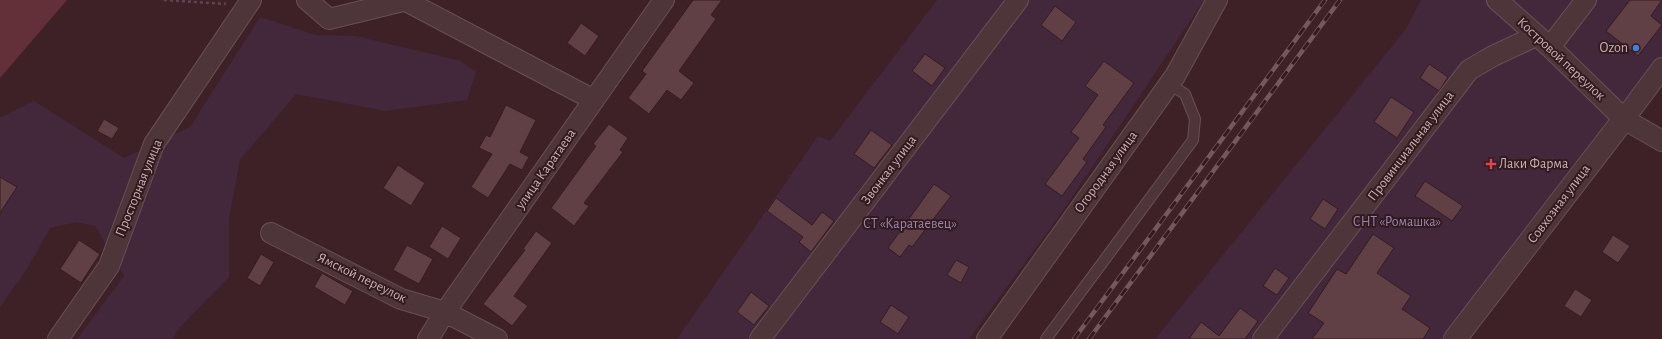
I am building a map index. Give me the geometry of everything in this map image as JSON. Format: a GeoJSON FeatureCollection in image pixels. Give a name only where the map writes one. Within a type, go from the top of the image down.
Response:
{"type":"FeatureCollection","features":[{"type":"Feature","properties":{"kind":"street"},"geometry":{"type":"LineString","coordinates":[[307,0],[329,19],[406,0],[594,100]]}},
{"type":"Feature","properties":{"kind":"street","name":"улица Каратаева"},"geometry":{"type":"LineString","coordinates":[[428,339],[445,312],[664,0]]}},
{"type":"Feature","properties":{"kind":"street","name":"Звонкая улица"},"geometry":{"type":"LineString","coordinates":[[760,339],[1018,0]]}},
{"type":"Feature","properties":{"kind":"street","name":"Огородная улица"},"geometry":{"type":"LineString","coordinates":[[987,339],[1169,84],[1217,0]]}},
{"type":"Feature","properties":{"kind":"street","name":"Костровой переулок"},"geometry":{"type":"LineString","coordinates":[[1497,0],[1543,41],[1624,119],[1662,141]]}},
{"type":"Feature","properties":{"kind":"street"},"geometry":{"type":"LineString","coordinates":[[1543,41],[1586,0]]}},
{"type":"Feature","properties":{"kind":"street","name":"Просторная улица"},"geometry":{"type":"LineString","coordinates":[[58,339],[108,266],[154,144],[250,2]]}},
{"type":"Feature","properties":{"kind":"street","name":"Провинциальная улица"},"geometry":{"type":"LineString","coordinates":[[1263,339],[1469,70],[1493,56],[1543,41]]}},
{"type":"Feature","properties":{"kind":"street","name":"Совхозная улица"},"geometry":{"type":"LineString","coordinates":[[1455,339],[1662,68]]}},
{"type":"Feature","properties":{"kind":"street","name":"Ямской переулок"},"geometry":{"type":"LineString","coordinates":[[271,233],[401,299],[445,312],[497,339]]}},
{"type":"Feature","properties":{"kind":"lane"},"geometry":{"type":"LineString","coordinates":[[1046,339],[1193,140],[1195,119],[1185,94],[1169,84]]}},
{"type":"Feature","properties":{"kind":"path"},"geometry":{"type":"LineString","coordinates":[[164,0],[250,2]]}},
{"type":"Feature","properties":{"kind":"green space","name":"СТ «Каратаевец»"},"geometry":{"type":"Polygon","coordinates":[[[937,0],[1204,0],[1062,212],[969,339],[677,339],[818,136],[830,141],[937,0]]]}},
{"type":"Feature","properties":{"kind":"green space","name":"СНТ «Ромашка»"},"geometry":{"type":"Polygon","coordinates":[[[1421,0],[1662,0],[1662,61],[1450,339],[1155,339],[1406,29],[1421,0]]]}},
{"type":"Feature","properties":{"kind":"green space"},"geometry":{"type":"Polygon","coordinates":[[[260,17],[316,35],[356,36],[461,61],[476,72],[467,100],[385,111],[296,94],[240,160],[229,219],[229,277],[181,326],[172,339],[77,339],[124,276],[95,226],[76,222],[50,228],[27,269],[0,307],[0,118],[34,101],[124,158],[190,127],[260,17]]]}},
{"type":"Feature","properties":{"kind":"shaded area"},"geometry":{"type":"Polygon","coordinates":[[[0,0],[67,0],[0,78],[0,0]]]}},
{"type":"Feature","properties":{"kind":"building"},"geometry":{"type":"Polygon","coordinates":[[[693,0],[722,0],[711,15],[716,19],[679,71],[694,83],[681,100],[667,90],[649,114],[628,98],[646,74],[642,71],[693,0]]]}},
{"type":"Feature","properties":{"kind":"building"},"geometry":{"type":"Polygon","coordinates":[[[1630,0],[1662,0],[1651,16],[1662,25],[1638,56],[1606,31],[1630,0]]]}},
{"type":"Feature","properties":{"kind":"building"},"geometry":{"type":"Polygon","coordinates":[[[1055,6],[1076,22],[1062,41],[1041,25],[1055,6]]]}},
{"type":"Feature","properties":{"kind":"building"},"geometry":{"type":"Polygon","coordinates":[[[581,23],[599,36],[585,56],[567,43],[581,23]]]}},
{"type":"Feature","properties":{"kind":"building"},"geometry":{"type":"Polygon","coordinates":[[[925,54],[945,68],[932,86],[912,71],[925,54]]]}},
{"type":"Feature","properties":{"kind":"building"},"geometry":{"type":"Polygon","coordinates":[[[1104,61],[1134,83],[1103,125],[1106,127],[1083,159],[1087,162],[1062,196],[1045,184],[1079,138],[1071,132],[1098,95],[1085,86],[1104,61]]]}},
{"type":"Feature","properties":{"kind":"building"},"geometry":{"type":"Polygon","coordinates":[[[1429,64],[1448,77],[1439,91],[1420,78],[1429,64]]]}},
{"type":"Feature","properties":{"kind":"building"},"geometry":{"type":"Polygon","coordinates":[[[1391,97],[1414,112],[1397,138],[1374,122],[1391,97]]]}},
{"type":"Feature","properties":{"kind":"building"},"geometry":{"type":"Polygon","coordinates":[[[506,105],[536,120],[520,152],[529,157],[522,170],[510,164],[488,198],[471,187],[492,154],[479,148],[486,135],[490,137],[506,105]]]}},
{"type":"Feature","properties":{"kind":"building"},"geometry":{"type":"Polygon","coordinates":[[[104,119],[119,128],[112,139],[97,131],[104,119]]]}},
{"type":"Feature","properties":{"kind":"building"},"geometry":{"type":"Polygon","coordinates":[[[609,124],[628,138],[620,150],[623,152],[584,203],[589,206],[574,226],[551,208],[596,146],[593,144],[609,124]]]}},
{"type":"Feature","properties":{"kind":"building"},"geometry":{"type":"Polygon","coordinates":[[[871,130],[892,145],[874,168],[854,154],[871,130]]]}},
{"type":"Feature","properties":{"kind":"building"},"geometry":{"type":"Polygon","coordinates":[[[398,165],[425,183],[411,206],[383,188],[398,165]]]}},
{"type":"Feature","properties":{"kind":"building"},"geometry":{"type":"Polygon","coordinates":[[[0,177],[17,187],[0,213],[0,177]]]}},
{"type":"Feature","properties":{"kind":"building"},"geometry":{"type":"Polygon","coordinates":[[[1425,181],[1463,206],[1452,221],[1415,196],[1425,181]]]}},
{"type":"Feature","properties":{"kind":"building"},"geometry":{"type":"Polygon","coordinates":[[[934,184],[951,196],[912,247],[909,245],[900,257],[888,248],[934,184]]]}},
{"type":"Feature","properties":{"kind":"building"},"geometry":{"type":"Polygon","coordinates":[[[776,198],[812,225],[822,212],[834,221],[811,252],[799,242],[803,237],[767,211],[776,198]]]}},
{"type":"Feature","properties":{"kind":"building"},"geometry":{"type":"Polygon","coordinates":[[[1323,199],[1338,209],[1325,229],[1310,219],[1323,199]]]}},
{"type":"Feature","properties":{"kind":"building"},"geometry":{"type":"Polygon","coordinates":[[[442,226],[461,238],[448,259],[429,247],[442,226]]]}},
{"type":"Feature","properties":{"kind":"building"},"geometry":{"type":"Polygon","coordinates":[[[536,231],[552,243],[514,296],[528,306],[512,326],[483,304],[525,250],[523,249],[536,231]]]}},
{"type":"Feature","properties":{"kind":"building"},"geometry":{"type":"Polygon","coordinates":[[[1373,234],[1394,248],[1377,273],[1411,296],[1402,309],[1430,328],[1423,339],[1312,339],[1324,323],[1308,313],[1337,269],[1346,274],[1373,234]]]}},
{"type":"Feature","properties":{"kind":"building"},"geometry":{"type":"Polygon","coordinates":[[[1613,235],[1630,246],[1618,263],[1602,252],[1613,235]]]}},
{"type":"Feature","properties":{"kind":"building"},"geometry":{"type":"Polygon","coordinates":[[[79,240],[100,254],[81,283],[60,269],[79,240]]]}},
{"type":"Feature","properties":{"kind":"building"},"geometry":{"type":"Polygon","coordinates":[[[407,245],[433,259],[419,284],[393,270],[407,245]]]}},
{"type":"Feature","properties":{"kind":"building"},"geometry":{"type":"Polygon","coordinates":[[[261,254],[274,262],[260,286],[247,278],[261,254]]]}},
{"type":"Feature","properties":{"kind":"building"},"geometry":{"type":"Polygon","coordinates":[[[956,260],[969,267],[961,283],[947,275],[956,260]]]}},
{"type":"Feature","properties":{"kind":"building"},"geometry":{"type":"Polygon","coordinates":[[[1275,268],[1289,278],[1277,295],[1263,286],[1275,268]]]}},
{"type":"Feature","properties":{"kind":"building"},"geometry":{"type":"Polygon","coordinates":[[[322,273],[353,291],[345,305],[314,287],[322,273]]]}},
{"type":"Feature","properties":{"kind":"building"},"geometry":{"type":"Polygon","coordinates":[[[1575,289],[1592,300],[1581,317],[1564,306],[1575,289]]]}},
{"type":"Feature","properties":{"kind":"building"},"geometry":{"type":"Polygon","coordinates":[[[751,292],[769,306],[754,325],[737,312],[751,292]]]}},
{"type":"Feature","properties":{"kind":"building"},"geometry":{"type":"Polygon","coordinates":[[[891,305],[909,317],[898,334],[880,322],[891,305]]]}},
{"type":"Feature","properties":{"kind":"building"},"geometry":{"type":"Polygon","coordinates":[[[1240,308],[1258,321],[1245,339],[1189,339],[1201,322],[1219,336],[1240,308]]]}},
{"type":"Feature","properties":{"kind":"railway"},"geometry":{"type":"LineString","coordinates":[[1074,339],[1325,0]]}},
{"type":"Feature","properties":{"kind":"railway"},"geometry":{"type":"LineString","coordinates":[[1089,339],[1340,0]]}},
{"type":"Feature","properties":{"kind":"place","name":"Ozon"},"geometry":{"type":"Point","coordinates":[1636,48]}},
{"type":"Feature","properties":{"kind":"place","name":"Лаки Фарма"},"geometry":{"type":"Point","coordinates":[1491,164]}}]}
